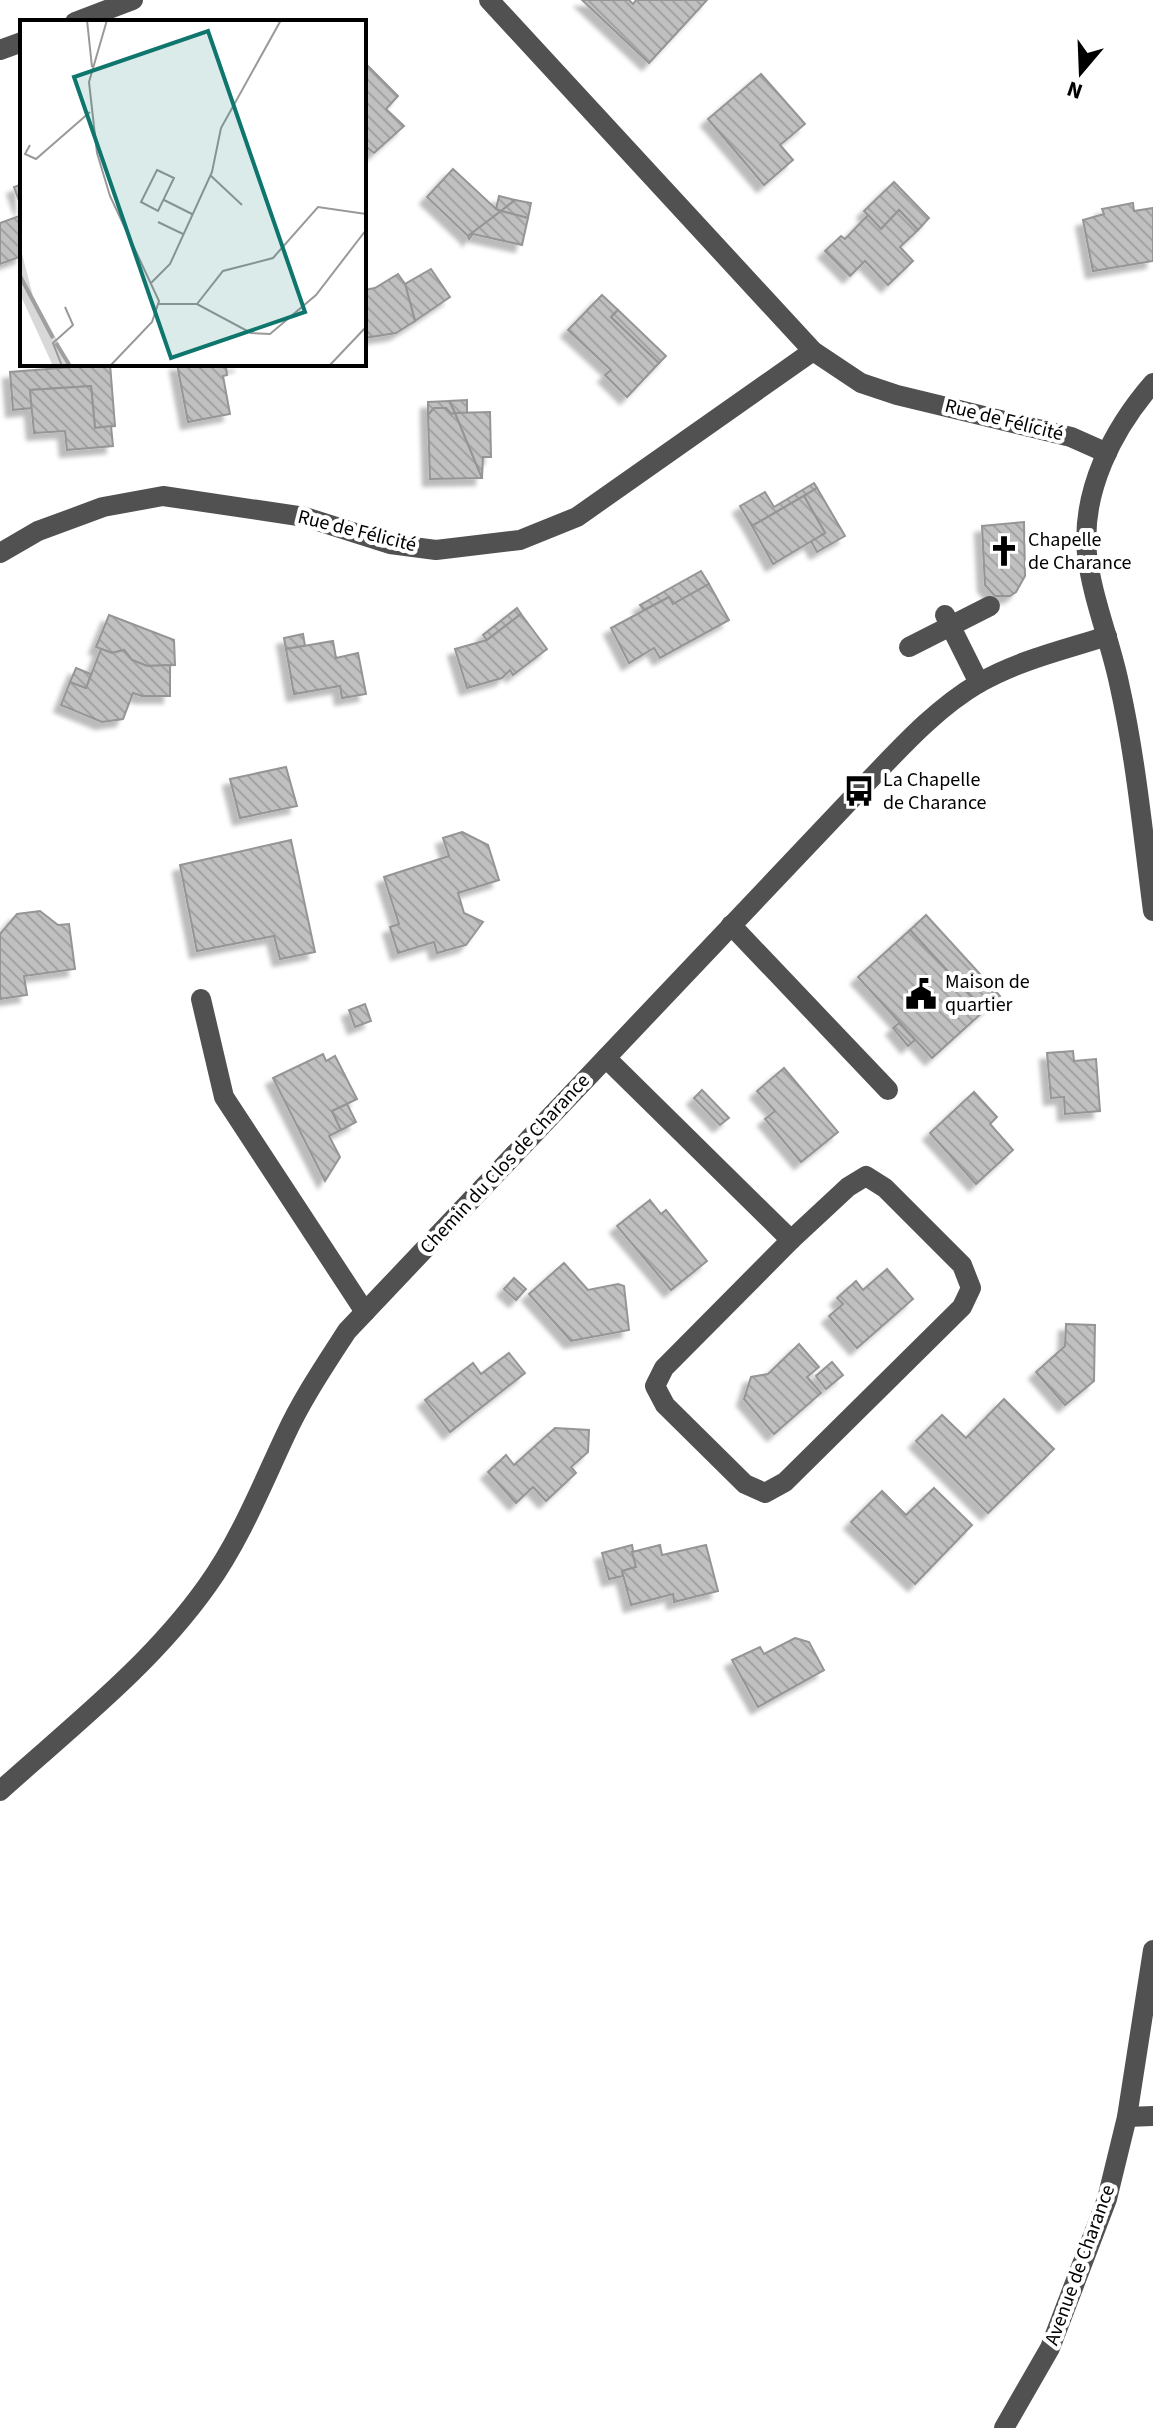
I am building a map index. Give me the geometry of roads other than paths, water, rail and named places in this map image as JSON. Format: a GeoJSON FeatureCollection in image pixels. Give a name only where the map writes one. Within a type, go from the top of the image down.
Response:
{"type":"FeatureCollection","features":[{"type":"Feature","properties":{"kind":"street"},"geometry":{"type":"LineString","coordinates":[[80,20],[133,0]]}},
{"type":"Feature","properties":{"kind":"street","name":"Rue de Félicité"},"geometry":{"type":"LineString","coordinates":[[489,0],[813,351],[861,383],[897,395],[1071,437],[1107,453]]}},
{"type":"Feature","properties":{"kind":"street"},"geometry":{"type":"LineString","coordinates":[[0,50],[20,43]]}},
{"type":"Feature","properties":{"kind":"street","name":"Rue de Félicité"},"geometry":{"type":"LineString","coordinates":[[0,553],[38,531],[103,507],[163,496],[305,517],[390,544],[436,550],[520,540],[577,517],[813,351]]}},
{"type":"Feature","properties":{"kind":"street"},"geometry":{"type":"LineString","coordinates":[[1153,383],[1107,453],[1095,479],[1087,553],[1119,683],[1133,760],[1153,911]]}},
{"type":"Feature","properties":{"kind":"street"},"geometry":{"type":"LineString","coordinates":[[909,647],[948,620],[990,606]]}},
{"type":"Feature","properties":{"kind":"street"},"geometry":{"type":"LineString","coordinates":[[948,620],[979,683]]}},
{"type":"Feature","properties":{"kind":"street","name":"Chemin du Clos de Charance"},"geometry":{"type":"LineString","coordinates":[[0,1791],[121,1681],[206,1589],[232,1549],[286,1433],[347,1331],[731,925],[915,734],[946,706],[979,683],[1014,666],[1107,636]]}},
{"type":"Feature","properties":{"kind":"street"},"geometry":{"type":"LineString","coordinates":[[731,925],[888,1090]]}},
{"type":"Feature","properties":{"kind":"street"},"geometry":{"type":"LineString","coordinates":[[201,999],[224,1097],[365,1312]]}},
{"type":"Feature","properties":{"kind":"street"},"geometry":{"type":"LineString","coordinates":[[606,1058],[791,1240]]}},
{"type":"Feature","properties":{"kind":"street"},"geometry":{"type":"LineString","coordinates":[[866,1176],[885,1188],[962,1265],[971,1288],[962,1307],[785,1482],[765,1493],[745,1484],[665,1405],[655,1386],[664,1368],[791,1240],[848,1187],[866,1176]]}},
{"type":"Feature","properties":{"kind":"street","name":"Avenue de Charance"},"geometry":{"type":"LineString","coordinates":[[1004,2428],[1050,2348],[1107,2199],[1127,2117],[1153,1950]]}},
{"type":"Feature","properties":{"kind":"street"},"geometry":{"type":"LineString","coordinates":[[1127,2117],[1153,2116]]}},
{"type":"Feature","properties":{"kind":"place","name":"Chapelle de Charance"},"geometry":{"type":"Point","coordinates":[1004,551]}},
{"type":"Feature","properties":{"kind":"place","name":"La Chapelle de Charance"},"geometry":{"type":"Point","coordinates":[859,791]}},
{"type":"Feature","properties":{"kind":"place","name":"Maison de quartier"},"geometry":{"type":"Point","coordinates":[921,994]}}]}
